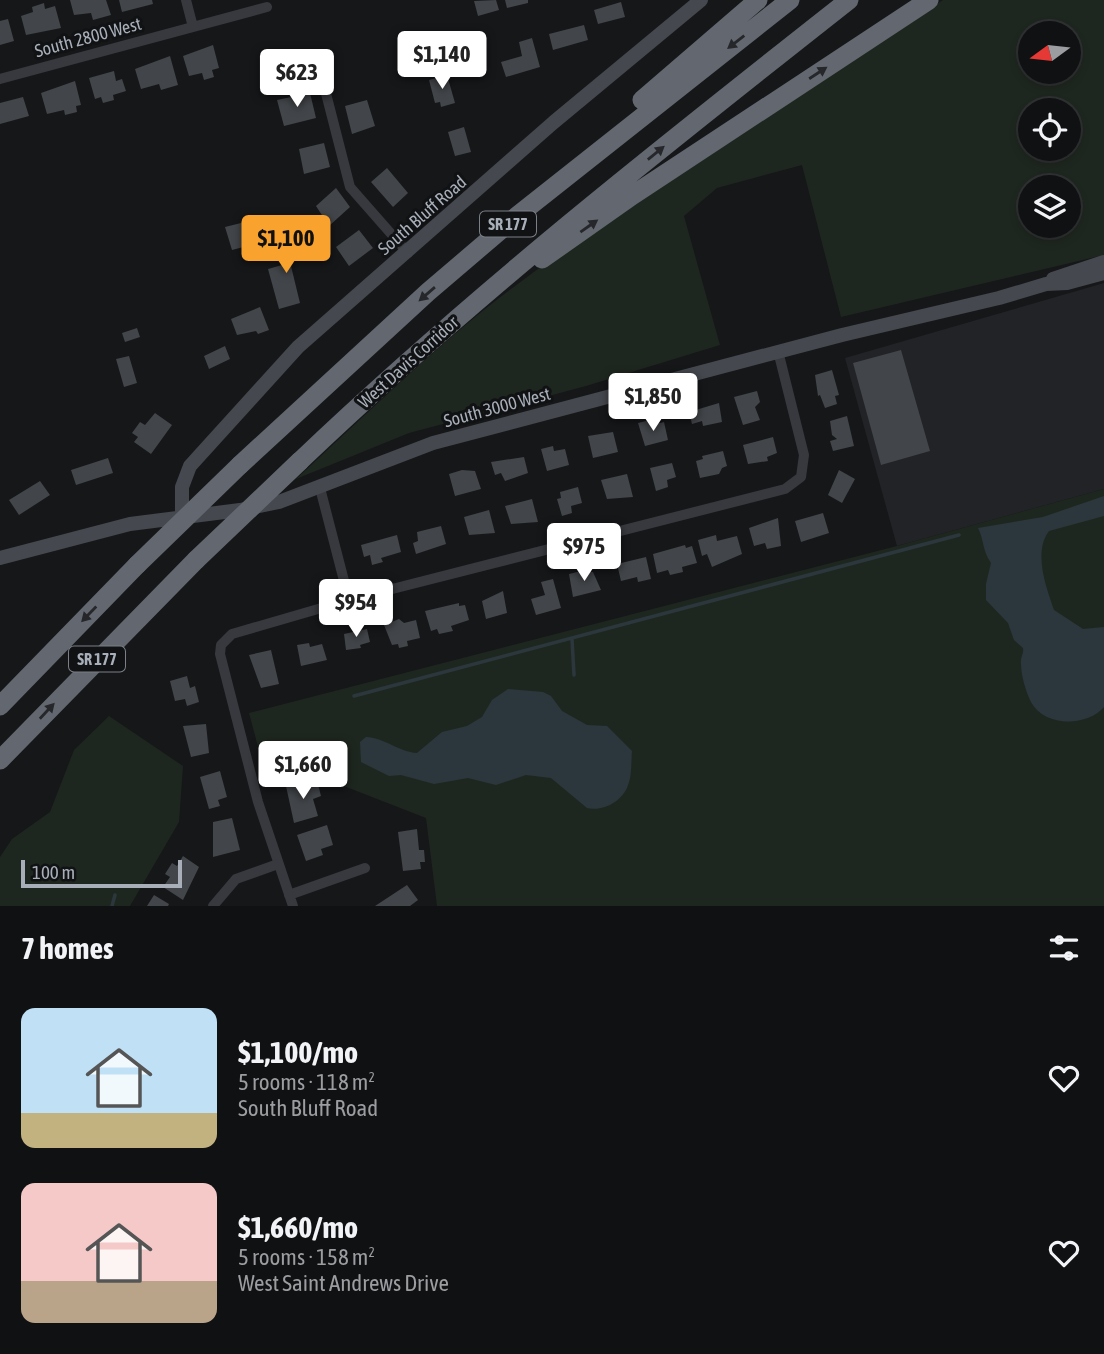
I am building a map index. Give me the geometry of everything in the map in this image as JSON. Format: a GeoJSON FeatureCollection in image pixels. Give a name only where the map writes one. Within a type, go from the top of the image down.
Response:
{"type":"FeatureCollection","features":[{"type":"Feature","properties":{"kind":"highway"},"geometry":{"type":"LineString","coordinates":[[453,272],[485,235],[758,0]]}},
{"type":"Feature","properties":{"kind":"highway","name":"SR 177"},"geometry":{"type":"LineString","coordinates":[[0,706],[137,565],[240,466],[453,272],[577,166],[790,0]]}},
{"type":"Feature","properties":{"kind":"highway","name":"West Davis Corridor"},"geometry":{"type":"LineString","coordinates":[[0,760],[196,560],[471,305],[565,225],[849,0]]}},
{"type":"Feature","properties":{"kind":"highway"},"geometry":{"type":"LineString","coordinates":[[471,305],[929,0]]}},
{"type":"Feature","properties":{"kind":"main road","name":"South Bluff Road"},"geometry":{"type":"LineString","coordinates":[[182,517],[184,480],[195,460],[298,347],[554,122],[701,0]]}},
{"type":"Feature","properties":{"kind":"main road","name":"South 3000 West"},"geometry":{"type":"LineString","coordinates":[[0,558],[121,526],[260,507],[320,488],[420,447],[778,351],[999,298],[1104,262]]}},
{"type":"Feature","properties":{"kind":"main road","name":"South 3000 West"},"geometry":{"type":"LineString","coordinates":[[1046,284],[1068,283],[1104,273]]}},
{"type":"Feature","properties":{"kind":"street"},"geometry":{"type":"LineString","coordinates":[[186,0],[193,27]]}},
{"type":"Feature","properties":{"kind":"street","name":"South 2800 West"},"geometry":{"type":"LineString","coordinates":[[0,79],[267,7]]}},
{"type":"Feature","properties":{"kind":"street"},"geometry":{"type":"LineString","coordinates":[[321,74],[350,187],[408,253]]}},
{"type":"Feature","properties":{"kind":"street"},"geometry":{"type":"LineString","coordinates":[[365,868],[291,901],[249,770],[221,660],[221,645],[232,634],[349,600],[785,489],[801,477],[804,455],[778,351]]}},
{"type":"Feature","properties":{"kind":"street"},"geometry":{"type":"LineString","coordinates":[[320,488],[349,600]]}},
{"type":"Feature","properties":{"kind":"street"},"geometry":{"type":"LineString","coordinates":[[213,906],[236,879],[278,864]]}},
{"type":"Feature","properties":{"kind":"shaded area"},"geometry":{"type":"Polygon","coordinates":[[[943,0],[1104,0],[1104,255],[841,317],[802,165],[717,188],[684,216],[720,345],[586,386],[409,433],[296,479],[479,314],[560,253],[668,179],[943,0]]]}},
{"type":"Feature","properties":{"kind":"shaded area"},"geometry":{"type":"Polygon","coordinates":[[[1104,283],[1104,489],[897,546],[845,358],[1104,283]]]}},
{"type":"Feature","properties":{"kind":"shaded area"},"geometry":{"type":"Polygon","coordinates":[[[1104,489],[1104,906],[437,906],[426,818],[300,769],[265,773],[249,713],[897,546],[1104,489]]]}},
{"type":"Feature","properties":{"kind":"shaded area"},"geometry":{"type":"Polygon","coordinates":[[[1104,496],[1104,516],[1049,531],[1044,539],[1042,570],[1054,610],[1083,629],[1104,627],[1104,707],[1097,714],[1077,721],[1055,720],[1037,710],[1031,702],[1022,673],[1023,648],[1014,640],[1008,623],[986,600],[986,584],[991,563],[978,528],[1043,517],[1104,496]]]}},
{"type":"Feature","properties":{"kind":"shaded area"},"geometry":{"type":"Polygon","coordinates":[[[508,689],[543,692],[551,696],[562,711],[587,725],[607,726],[632,751],[631,773],[622,796],[606,807],[593,809],[587,808],[551,778],[526,775],[496,785],[468,778],[434,784],[401,775],[389,776],[361,762],[360,742],[366,737],[417,753],[442,732],[467,726],[482,717],[492,700],[508,689]]]}},
{"type":"Feature","properties":{"kind":"shaded area"},"geometry":{"type":"Polygon","coordinates":[[[109,716],[183,766],[179,822],[130,906],[0,906],[0,857],[12,839],[50,812],[74,750],[109,716]]]}},
{"type":"Feature","properties":{"kind":"building"},"geometry":{"type":"Polygon","coordinates":[[[70,0],[106,0],[111,15],[93,20],[91,13],[74,15],[70,0]]]}},
{"type":"Feature","properties":{"kind":"building"},"geometry":{"type":"Polygon","coordinates":[[[119,0],[152,0],[153,4],[122,12],[119,0]]]}},
{"type":"Feature","properties":{"kind":"building"},"geometry":{"type":"Polygon","coordinates":[[[496,0],[499,10],[478,16],[474,1],[496,0]]]}},
{"type":"Feature","properties":{"kind":"building"},"geometry":{"type":"Polygon","coordinates":[[[505,0],[528,0],[528,3],[507,8],[505,0]]]}},
{"type":"Feature","properties":{"kind":"building"},"geometry":{"type":"Polygon","coordinates":[[[621,2],[625,17],[598,24],[594,10],[621,2]]]}},
{"type":"Feature","properties":{"kind":"building"},"geometry":{"type":"Polygon","coordinates":[[[44,3],[45,9],[55,6],[61,28],[26,35],[21,16],[33,12],[32,7],[44,3]]]}},
{"type":"Feature","properties":{"kind":"building"},"geometry":{"type":"Polygon","coordinates":[[[8,19],[14,41],[0,45],[0,21],[8,19]]]}},
{"type":"Feature","properties":{"kind":"building"},"geometry":{"type":"Polygon","coordinates":[[[584,25],[588,40],[553,50],[549,34],[584,25]]]}},
{"type":"Feature","properties":{"kind":"building"},"geometry":{"type":"Polygon","coordinates":[[[532,38],[540,67],[506,77],[501,62],[522,56],[519,42],[532,38]]]}},
{"type":"Feature","properties":{"kind":"building"},"geometry":{"type":"Polygon","coordinates":[[[213,45],[219,68],[212,70],[214,77],[204,80],[202,73],[189,76],[183,56],[213,45]]]}},
{"type":"Feature","properties":{"kind":"building"},"geometry":{"type":"Polygon","coordinates":[[[170,56],[178,85],[161,90],[159,84],[141,89],[135,69],[170,56]]]}},
{"type":"Feature","properties":{"kind":"building"},"geometry":{"type":"Polygon","coordinates":[[[114,71],[116,81],[122,79],[126,91],[113,95],[114,100],[103,103],[101,97],[95,99],[89,78],[114,71]]]}},
{"type":"Feature","properties":{"kind":"building"},"geometry":{"type":"Polygon","coordinates":[[[447,75],[455,103],[441,107],[440,102],[435,103],[429,80],[447,75]]]}},
{"type":"Feature","properties":{"kind":"building"},"geometry":{"type":"Polygon","coordinates":[[[75,81],[81,105],[76,106],[77,112],[65,115],[64,110],[47,114],[41,93],[75,81]]]}},
{"type":"Feature","properties":{"kind":"building"},"geometry":{"type":"Polygon","coordinates":[[[310,93],[316,118],[284,126],[277,100],[310,93]]]}},
{"type":"Feature","properties":{"kind":"building"},"geometry":{"type":"Polygon","coordinates":[[[23,97],[29,116],[0,124],[0,103],[23,97]]]}},
{"type":"Feature","properties":{"kind":"building"},"geometry":{"type":"Polygon","coordinates":[[[367,100],[375,126],[352,134],[345,106],[367,100]]]}},
{"type":"Feature","properties":{"kind":"building"},"geometry":{"type":"Polygon","coordinates":[[[464,127],[471,152],[455,156],[448,132],[464,127]]]}},
{"type":"Feature","properties":{"kind":"building"},"geometry":{"type":"Polygon","coordinates":[[[324,143],[330,167],[304,174],[299,149],[324,143]]]}},
{"type":"Feature","properties":{"kind":"building"},"geometry":{"type":"Polygon","coordinates":[[[387,168],[408,193],[393,207],[371,182],[387,168]]]}},
{"type":"Feature","properties":{"kind":"building"},"geometry":{"type":"Polygon","coordinates":[[[336,188],[350,207],[329,226],[316,206],[336,188]]]}},
{"type":"Feature","properties":{"kind":"building"},"geometry":{"type":"Polygon","coordinates":[[[245,222],[251,245],[232,250],[225,227],[245,222]]]}},
{"type":"Feature","properties":{"kind":"building"},"geometry":{"type":"Polygon","coordinates":[[[359,230],[373,248],[349,266],[336,247],[359,230]]]}},
{"type":"Feature","properties":{"kind":"building"},"geometry":{"type":"Polygon","coordinates":[[[299,240],[305,258],[290,262],[300,303],[279,309],[268,269],[282,265],[277,246],[299,240]]]}},
{"type":"Feature","properties":{"kind":"building"},"geometry":{"type":"Polygon","coordinates":[[[260,307],[269,330],[258,334],[256,331],[237,335],[231,319],[260,307]]]}},
{"type":"Feature","properties":{"kind":"building"},"geometry":{"type":"Polygon","coordinates":[[[137,328],[140,337],[125,342],[122,333],[137,328]]]}},
{"type":"Feature","properties":{"kind":"building"},"geometry":{"type":"Polygon","coordinates":[[[225,346],[230,359],[209,369],[204,356],[225,346]]]}},
{"type":"Feature","properties":{"kind":"building"},"geometry":{"type":"Polygon","coordinates":[[[901,350],[930,451],[881,465],[853,363],[901,350]]]}},
{"type":"Feature","properties":{"kind":"building"},"geometry":{"type":"Polygon","coordinates":[[[129,356],[137,383],[124,387],[116,359],[129,356]]]}},
{"type":"Feature","properties":{"kind":"building"},"geometry":{"type":"Polygon","coordinates":[[[832,370],[839,395],[835,396],[837,404],[825,408],[820,395],[818,396],[815,375],[832,370]]]}},
{"type":"Feature","properties":{"kind":"building"},"geometry":{"type":"Polygon","coordinates":[[[757,391],[760,402],[755,407],[760,420],[743,425],[734,397],[757,391]]]}},
{"type":"Feature","properties":{"kind":"building"},"geometry":{"type":"Polygon","coordinates":[[[719,403],[722,422],[703,426],[702,421],[692,424],[689,412],[719,403]]]}},
{"type":"Feature","properties":{"kind":"building"},"geometry":{"type":"Polygon","coordinates":[[[155,413],[172,425],[151,454],[134,442],[138,437],[132,433],[140,422],[145,425],[155,413]]]}},
{"type":"Feature","properties":{"kind":"building"},"geometry":{"type":"Polygon","coordinates":[[[847,416],[854,446],[833,451],[830,441],[837,439],[832,435],[830,421],[847,416]]]}},
{"type":"Feature","properties":{"kind":"building"},"geometry":{"type":"Polygon","coordinates":[[[650,420],[652,425],[664,422],[668,440],[645,446],[638,423],[650,420]]]}},
{"type":"Feature","properties":{"kind":"building"},"geometry":{"type":"Polygon","coordinates":[[[613,432],[618,452],[593,458],[588,436],[613,432]]]}},
{"type":"Feature","properties":{"kind":"building"},"geometry":{"type":"Polygon","coordinates":[[[773,437],[777,453],[767,457],[768,461],[748,464],[743,445],[773,437]]]}},
{"type":"Feature","properties":{"kind":"building"},"geometry":{"type":"Polygon","coordinates":[[[553,446],[554,451],[565,449],[569,465],[547,471],[541,449],[553,446]]]}},
{"type":"Feature","properties":{"kind":"building"},"geometry":{"type":"Polygon","coordinates":[[[723,451],[727,466],[722,468],[719,474],[700,478],[696,461],[703,459],[702,456],[723,451]]]}},
{"type":"Feature","properties":{"kind":"building"},"geometry":{"type":"Polygon","coordinates":[[[524,457],[528,473],[505,481],[501,473],[495,475],[491,462],[524,457]]]}},
{"type":"Feature","properties":{"kind":"building"},"geometry":{"type":"Polygon","coordinates":[[[108,458],[113,473],[76,485],[71,470],[108,458]]]}},
{"type":"Feature","properties":{"kind":"building"},"geometry":{"type":"Polygon","coordinates":[[[672,463],[676,477],[667,480],[668,487],[656,491],[650,468],[672,463]]]}},
{"type":"Feature","properties":{"kind":"building"},"geometry":{"type":"Polygon","coordinates":[[[462,470],[475,471],[481,489],[455,496],[449,474],[462,470]]]}},
{"type":"Feature","properties":{"kind":"building"},"geometry":{"type":"Polygon","coordinates":[[[839,470],[855,479],[842,503],[828,495],[839,470]]]}},
{"type":"Feature","properties":{"kind":"building"},"geometry":{"type":"Polygon","coordinates":[[[627,474],[633,497],[607,499],[601,480],[627,474]]]}},
{"type":"Feature","properties":{"kind":"building"},"geometry":{"type":"Polygon","coordinates":[[[40,481],[50,495],[19,515],[9,500],[40,481]]]}},
{"type":"Feature","properties":{"kind":"building"},"geometry":{"type":"Polygon","coordinates":[[[578,487],[582,503],[571,506],[572,513],[562,516],[557,499],[561,498],[560,492],[578,487]]]}},
{"type":"Feature","properties":{"kind":"building"},"geometry":{"type":"Polygon","coordinates":[[[532,499],[538,522],[511,524],[505,506],[532,499]]]}},
{"type":"Feature","properties":{"kind":"building"},"geometry":{"type":"Polygon","coordinates":[[[489,510],[495,533],[469,535],[464,517],[489,510]]]}},
{"type":"Feature","properties":{"kind":"building"},"geometry":{"type":"Polygon","coordinates":[[[823,513],[829,533],[801,542],[795,521],[823,513]]]}},
{"type":"Feature","properties":{"kind":"building"},"geometry":{"type":"Polygon","coordinates":[[[778,518],[781,546],[767,549],[765,543],[754,546],[749,528],[778,518]]]}},
{"type":"Feature","properties":{"kind":"building"},"geometry":{"type":"Polygon","coordinates":[[[441,526],[446,544],[416,554],[413,543],[418,541],[417,532],[441,526]]]}},
{"type":"Feature","properties":{"kind":"building"},"geometry":{"type":"Polygon","coordinates":[[[397,535],[401,552],[381,558],[383,562],[372,565],[370,555],[364,557],[361,545],[397,535]]]}},
{"type":"Feature","properties":{"kind":"building"},"geometry":{"type":"Polygon","coordinates":[[[716,535],[717,541],[737,536],[742,554],[712,567],[707,554],[702,556],[698,540],[716,535]]]}},
{"type":"Feature","properties":{"kind":"building"},"geometry":{"type":"Polygon","coordinates":[[[685,545],[686,548],[692,546],[697,563],[682,567],[683,572],[670,575],[668,570],[657,573],[653,554],[685,545]]]}},
{"type":"Feature","properties":{"kind":"building"},"geometry":{"type":"Polygon","coordinates":[[[646,557],[651,579],[638,582],[637,577],[621,581],[617,564],[646,557]]]}},
{"type":"Feature","properties":{"kind":"building"},"geometry":{"type":"Polygon","coordinates":[[[593,572],[601,590],[573,597],[569,574],[593,572]]]}},
{"type":"Feature","properties":{"kind":"building"},"geometry":{"type":"Polygon","coordinates":[[[553,579],[561,608],[536,615],[531,599],[545,595],[541,582],[553,579]]]}},
{"type":"Feature","properties":{"kind":"building"},"geometry":{"type":"Polygon","coordinates":[[[503,591],[507,613],[486,619],[482,601],[503,591]]]}},
{"type":"Feature","properties":{"kind":"building"},"geometry":{"type":"Polygon","coordinates":[[[459,603],[459,606],[465,605],[469,620],[451,626],[453,631],[439,634],[437,629],[431,631],[425,611],[459,603]]]}},
{"type":"Feature","properties":{"kind":"building"},"geometry":{"type":"Polygon","coordinates":[[[399,619],[404,623],[416,620],[420,638],[407,641],[408,646],[399,648],[398,644],[392,645],[384,625],[399,619]]]}},
{"type":"Feature","properties":{"kind":"building"},"geometry":{"type":"Polygon","coordinates":[[[367,629],[370,642],[360,645],[361,648],[346,650],[344,634],[367,629]]]}},
{"type":"Feature","properties":{"kind":"building"},"geometry":{"type":"Polygon","coordinates":[[[309,643],[310,647],[322,644],[327,660],[301,666],[297,645],[309,643]]]}},
{"type":"Feature","properties":{"kind":"building"},"geometry":{"type":"Polygon","coordinates":[[[271,650],[279,684],[261,688],[249,655],[271,650]]]}},
{"type":"Feature","properties":{"kind":"building"},"geometry":{"type":"Polygon","coordinates":[[[187,676],[190,688],[195,686],[199,702],[187,706],[185,699],[175,701],[170,681],[187,676]]]}},
{"type":"Feature","properties":{"kind":"building"},"geometry":{"type":"Polygon","coordinates":[[[206,724],[209,753],[191,757],[183,726],[206,724]]]}},
{"type":"Feature","properties":{"kind":"building"},"geometry":{"type":"Polygon","coordinates":[[[220,771],[227,797],[218,800],[220,806],[209,809],[200,777],[220,771]]]}},
{"type":"Feature","properties":{"kind":"building"},"geometry":{"type":"Polygon","coordinates":[[[307,780],[309,787],[318,784],[321,796],[313,799],[318,816],[294,823],[286,786],[307,780]]]}},
{"type":"Feature","properties":{"kind":"building"},"geometry":{"type":"Polygon","coordinates":[[[232,818],[240,850],[213,857],[213,822],[232,818]]]}},
{"type":"Feature","properties":{"kind":"building"},"geometry":{"type":"Polygon","coordinates":[[[327,825],[333,845],[321,849],[323,855],[306,861],[297,835],[327,825]]]}},
{"type":"Feature","properties":{"kind":"building"},"geometry":{"type":"Polygon","coordinates":[[[417,829],[419,850],[424,850],[425,862],[420,862],[421,869],[403,871],[398,832],[417,829]]]}},
{"type":"Feature","properties":{"kind":"building"},"geometry":{"type":"Polygon","coordinates":[[[183,856],[199,867],[183,900],[163,887],[170,877],[165,874],[172,863],[177,866],[183,856]]]}},
{"type":"Feature","properties":{"kind":"building"},"geometry":{"type":"Polygon","coordinates":[[[407,885],[418,900],[410,906],[375,906],[407,885]]]}},
{"type":"Feature","properties":{"kind":"building"},"geometry":{"type":"Polygon","coordinates":[[[154,895],[169,904],[168,906],[147,906],[154,895]]]}},
{"type":"Feature","properties":{"kind":"waterway"},"geometry":{"type":"LineString","coordinates":[[354,696],[959,535]]}},
{"type":"Feature","properties":{"kind":"waterway"},"geometry":{"type":"LineString","coordinates":[[572,639],[574,675]]}},
{"type":"Feature","properties":{"kind":"waterway"},"geometry":{"type":"LineString","coordinates":[[112,906],[115,895]]}}]}
